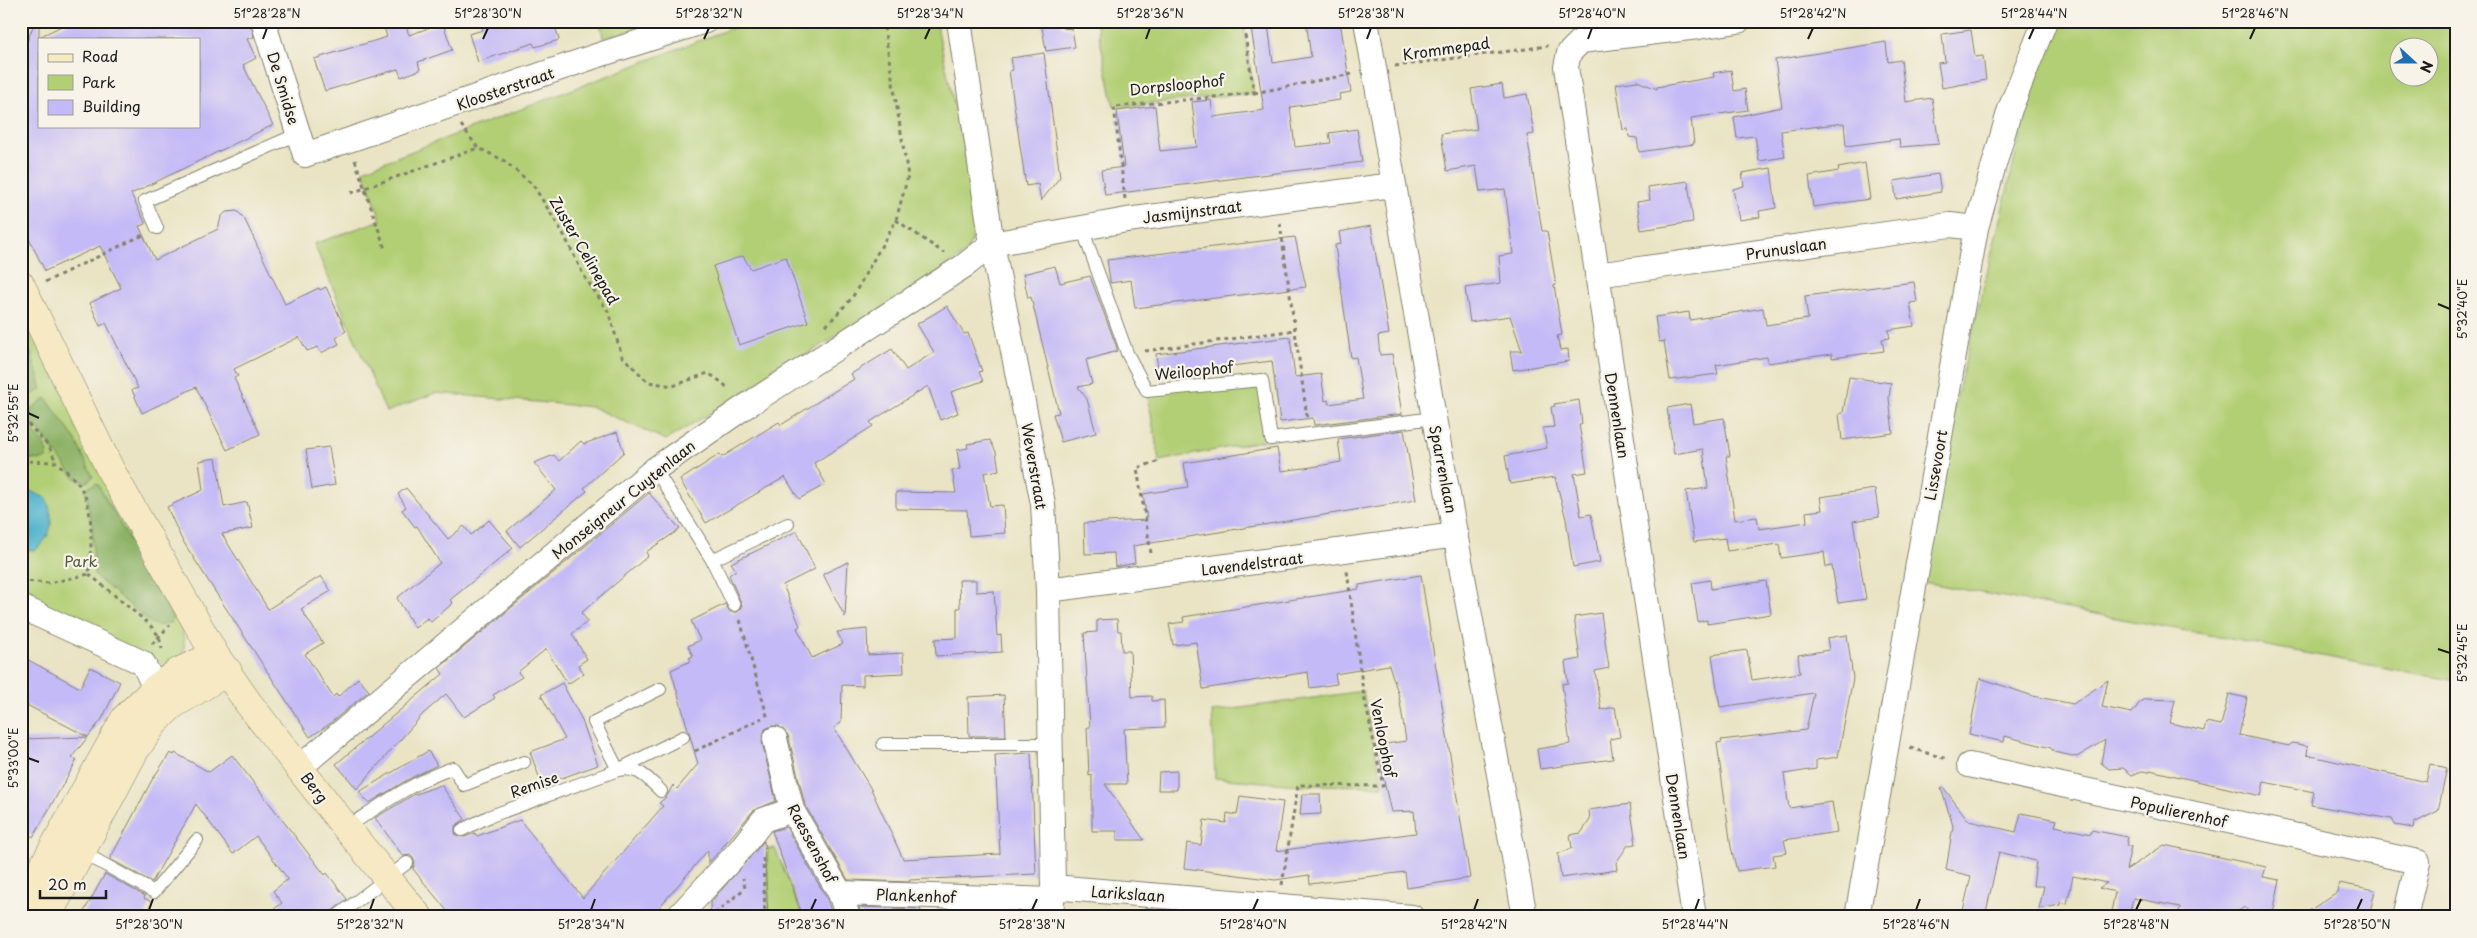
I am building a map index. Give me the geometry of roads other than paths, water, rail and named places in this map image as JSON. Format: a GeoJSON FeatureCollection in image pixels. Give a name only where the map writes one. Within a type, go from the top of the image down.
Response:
{"type":"FeatureCollection","features":[{"type":"Feature","properties":{"kind":"street","name":"De Smidse"},"geometry":{"type":"LineString","coordinates":[[263,21],[301,145]]}},
{"type":"Feature","properties":{"kind":"street","name":"Kloosterstraat"},"geometry":{"type":"LineString","coordinates":[[301,145],[348,141],[596,56],[662,28],[705,21]]}},
{"type":"Feature","properties":{"kind":"street","name":"Weverstraat"},"geometry":{"type":"LineString","coordinates":[[959,21],[992,244],[1043,504],[1048,590],[1052,901]]}},
{"type":"Feature","properties":{"kind":"street","name":"Sparrenlaan"},"geometry":{"type":"LineString","coordinates":[[1366,21],[1434,418],[1525,917]]}},
{"type":"Feature","properties":{"kind":"street"},"geometry":{"type":"LineString","coordinates":[[1697,24],[1738,21]]}},
{"type":"Feature","properties":{"kind":"street","name":"Lissevoort"},"geometry":{"type":"LineString","coordinates":[[1857,917],[1976,228],[2010,109],[2044,21]]}},
{"type":"Feature","properties":{"kind":"street","name":"Dennenlaan"},"geometry":{"type":"LineString","coordinates":[[1694,917],[1566,67],[1569,53],[1581,41],[1697,24]]}},
{"type":"Feature","properties":{"kind":"street","name":"Jasmijnstraat"},"geometry":{"type":"LineString","coordinates":[[992,244],[1127,220],[1393,185]]}},
{"type":"Feature","properties":{"kind":"street","name":"Prunuslaan"},"geometry":{"type":"LineString","coordinates":[[1597,275],[1950,225],[1976,228]]}},
{"type":"Feature","properties":{"kind":"street","name":"Monseigneur Cuytenlaan"},"geometry":{"type":"LineString","coordinates":[[300,767],[655,470],[743,408],[964,266],[992,244]]}},
{"type":"Feature","properties":{"kind":"street"},"geometry":{"type":"LineString","coordinates":[[23,289],[111,471],[221,663]]}},
{"type":"Feature","properties":{"kind":"street","name":"Lavendelstraat"},"geometry":{"type":"LineString","coordinates":[[1048,590],[1456,536]]}},
{"type":"Feature","properties":{"kind":"street"},"geometry":{"type":"LineString","coordinates":[[21,607],[143,663],[161,700]]}},
{"type":"Feature","properties":{"kind":"street"},"geometry":{"type":"LineString","coordinates":[[47,917],[134,752],[154,723],[161,700],[178,672],[221,663]]}},
{"type":"Feature","properties":{"kind":"street"},"geometry":{"type":"LineString","coordinates":[[21,906],[125,718],[161,700],[191,693],[221,663]]}},
{"type":"Feature","properties":{"kind":"street","name":"Berg"},"geometry":{"type":"LineString","coordinates":[[221,663],[249,704],[347,827],[397,870],[419,917]]}},
{"type":"Feature","properties":{"kind":"street","name":"Raessenshof"},"geometry":{"type":"LineString","coordinates":[[775,739],[792,810],[840,893],[848,917]]}},
{"type":"Feature","properties":{"kind":"street","name":"Populierenhof"},"geometry":{"type":"LineString","coordinates":[[1969,765],[2418,862],[2405,917]]}},
{"type":"Feature","properties":{"kind":"street"},"geometry":{"type":"LineString","coordinates":[[678,917],[739,851],[764,820],[792,810]]}},
{"type":"Feature","properties":{"kind":"street","name":"Plankenhof"},"geometry":{"type":"LineString","coordinates":[[840,893],[1052,901]]}},
{"type":"Feature","properties":{"kind":"street","name":"Larikslaan"},"geometry":{"type":"LineString","coordinates":[[1052,901],[1279,905],[1412,917]]}},
{"type":"Feature","properties":{"kind":"lane"},"geometry":{"type":"LineString","coordinates":[[1067,21],[1073,21]]}},
{"type":"Feature","properties":{"kind":"lane"},"geometry":{"type":"LineString","coordinates":[[157,228],[144,201],[301,145]]}},
{"type":"Feature","properties":{"kind":"lane","name":"Weiloophof"},"geometry":{"type":"LineString","coordinates":[[1082,228],[1126,353],[1147,391],[1262,380],[1271,439],[1434,418]]}},
{"type":"Feature","properties":{"kind":"lane"},"geometry":{"type":"LineString","coordinates":[[655,470],[712,560],[734,604]]}},
{"type":"Feature","properties":{"kind":"lane"},"geometry":{"type":"LineString","coordinates":[[712,560],[788,524]]}},
{"type":"Feature","properties":{"kind":"lane"},"geometry":{"type":"LineString","coordinates":[[618,770],[594,722],[660,689]]}},
{"type":"Feature","properties":{"kind":"lane","name":"Remise"},"geometry":{"type":"LineString","coordinates":[[462,830],[488,817],[618,770],[683,737]]}},
{"type":"Feature","properties":{"kind":"lane"},"geometry":{"type":"LineString","coordinates":[[883,744],[1050,744]]}},
{"type":"Feature","properties":{"kind":"lane"},"geometry":{"type":"LineString","coordinates":[[347,827],[396,795],[436,774],[453,768],[464,785],[524,762]]}},
{"type":"Feature","properties":{"kind":"lane","name":"Remise"},"geometry":{"type":"LineString","coordinates":[[618,770],[630,768],[639,771],[661,791]]}},
{"type":"Feature","properties":{"kind":"lane"},"geometry":{"type":"LineString","coordinates":[[58,839],[154,892],[197,840]]}},
{"type":"Feature","properties":{"kind":"lane"},"geometry":{"type":"LineString","coordinates":[[336,917],[397,870]]}},
{"type":"Feature","properties":{"kind":"water"},"geometry":{"type":"Polygon","coordinates":[[[21,487],[46,498],[51,513],[49,532],[36,550],[21,550],[21,487]]]}},
{"type":"Feature","properties":{"kind":"park label","name":"Park"},"geometry":{"type":"Point","coordinates":[81,560]}}]}
